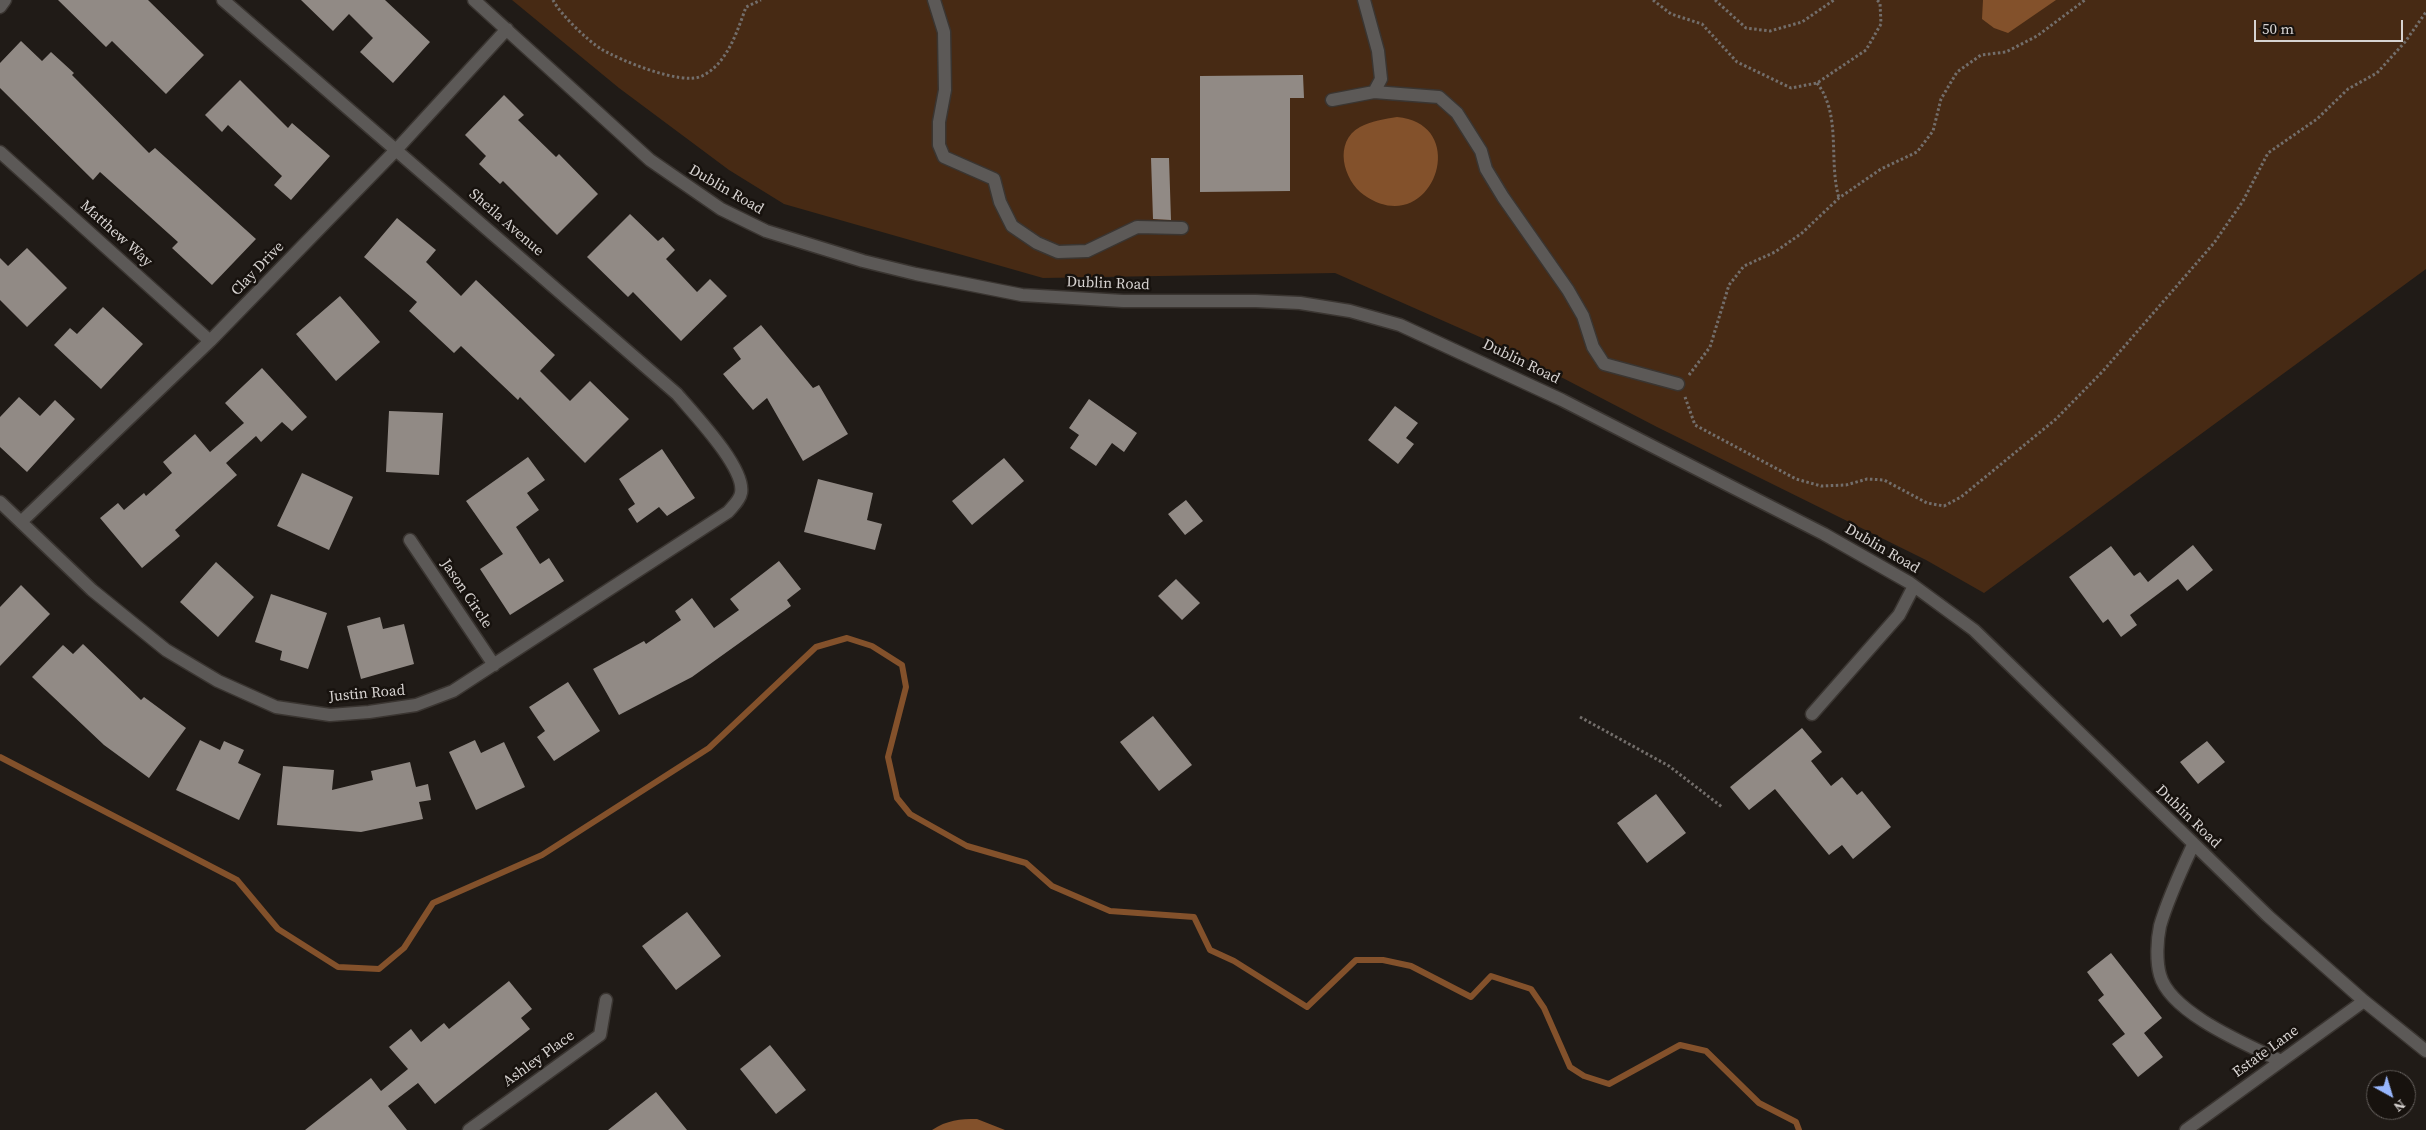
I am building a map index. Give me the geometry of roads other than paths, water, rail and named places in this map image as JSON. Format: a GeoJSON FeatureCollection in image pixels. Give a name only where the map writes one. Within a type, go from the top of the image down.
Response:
{"type":"FeatureCollection","features":[{"type":"Feature","properties":{"kind":"street"},"geometry":{"type":"LineString","coordinates":[[0,7],[5,0]]}},
{"type":"Feature","properties":{"kind":"street","name":"Sheila Avenue"},"geometry":{"type":"LineString","coordinates":[[224,0],[677,394],[726,452],[737,475],[742,492]]}},
{"type":"Feature","properties":{"kind":"street","name":"Dublin Road"},"geometry":{"type":"LineString","coordinates":[[474,0],[650,160],[721,209],[766,231],[863,261],[1022,295],[1114,301],[1248,300],[1300,303],[1350,311],[1400,325],[1562,400],[1824,534],[1914,586],[1954,613],[1995,649],[2193,845],[2268,916],[2364,1001],[2426,1051]]}},
{"type":"Feature","properties":{"kind":"street"},"geometry":{"type":"LineString","coordinates":[[934,0],[944,32],[945,90],[939,122],[939,145],[944,157],[994,179],[1000,202],[1012,226],[1037,243],[1058,252],[1087,251],[1137,227],[1182,228]]}},
{"type":"Feature","properties":{"kind":"street"},"geometry":{"type":"LineString","coordinates":[[1364,0],[1378,51],[1381,79],[1374,92]]}},
{"type":"Feature","properties":{"kind":"street","name":"Clay Drive"},"geometry":{"type":"LineString","coordinates":[[22,521],[210,341],[396,150],[507,29]]}},
{"type":"Feature","properties":{"kind":"street"},"geometry":{"type":"LineString","coordinates":[[1332,100],[1374,92],[1438,97],[1457,112],[1481,150],[1486,169],[1503,197],[1568,290],[1583,316],[1593,347],[1604,364],[1678,384]]}},
{"type":"Feature","properties":{"kind":"street","name":"Matthew Way"},"geometry":{"type":"LineString","coordinates":[[0,152],[210,341]]}},
{"type":"Feature","properties":{"kind":"street","name":"Justin Road"},"geometry":{"type":"LineString","coordinates":[[0,502],[92,590],[166,650],[218,681],[276,707],[330,715],[416,705],[453,691],[728,512],[737,502],[742,492]]}},
{"type":"Feature","properties":{"kind":"street","name":"Jason Circle"},"geometry":{"type":"LineString","coordinates":[[410,540],[494,665]]}},
{"type":"Feature","properties":{"kind":"street"},"geometry":{"type":"LineString","coordinates":[[1812,714],[1899,615],[1914,586]]}},
{"type":"Feature","properties":{"kind":"street"},"geometry":{"type":"LineString","coordinates":[[2193,845],[2169,899],[2160,928],[2158,951],[2160,976],[2170,993],[2193,1014],[2214,1027],[2281,1061]]}},
{"type":"Feature","properties":{"kind":"street","name":"Ashley Place"},"geometry":{"type":"LineString","coordinates":[[469,1130],[600,1035],[606,1000]]}},
{"type":"Feature","properties":{"kind":"street","name":"Estate Lane"},"geometry":{"type":"LineString","coordinates":[[2186,1130],[2364,1001]]}},
{"type":"Feature","properties":{"kind":"waterway"},"geometry":{"type":"LineString","coordinates":[[0,757],[237,880],[278,929],[338,967],[379,969],[404,948],[433,903],[542,855],[709,748],[816,647],[847,638],[872,646],[902,665],[906,687],[888,757],[897,798],[910,814],[967,846],[1026,863],[1052,886],[1110,911],[1194,917],[1210,950],[1234,961],[1307,1007],[1356,960],[1383,960],[1411,966],[1471,997],[1491,976],[1531,989],[1544,1008],[1570,1067],[1584,1076],[1609,1084],[1680,1045],[1706,1051],[1759,1103],[1796,1122],[1799,1130]]}}]}
